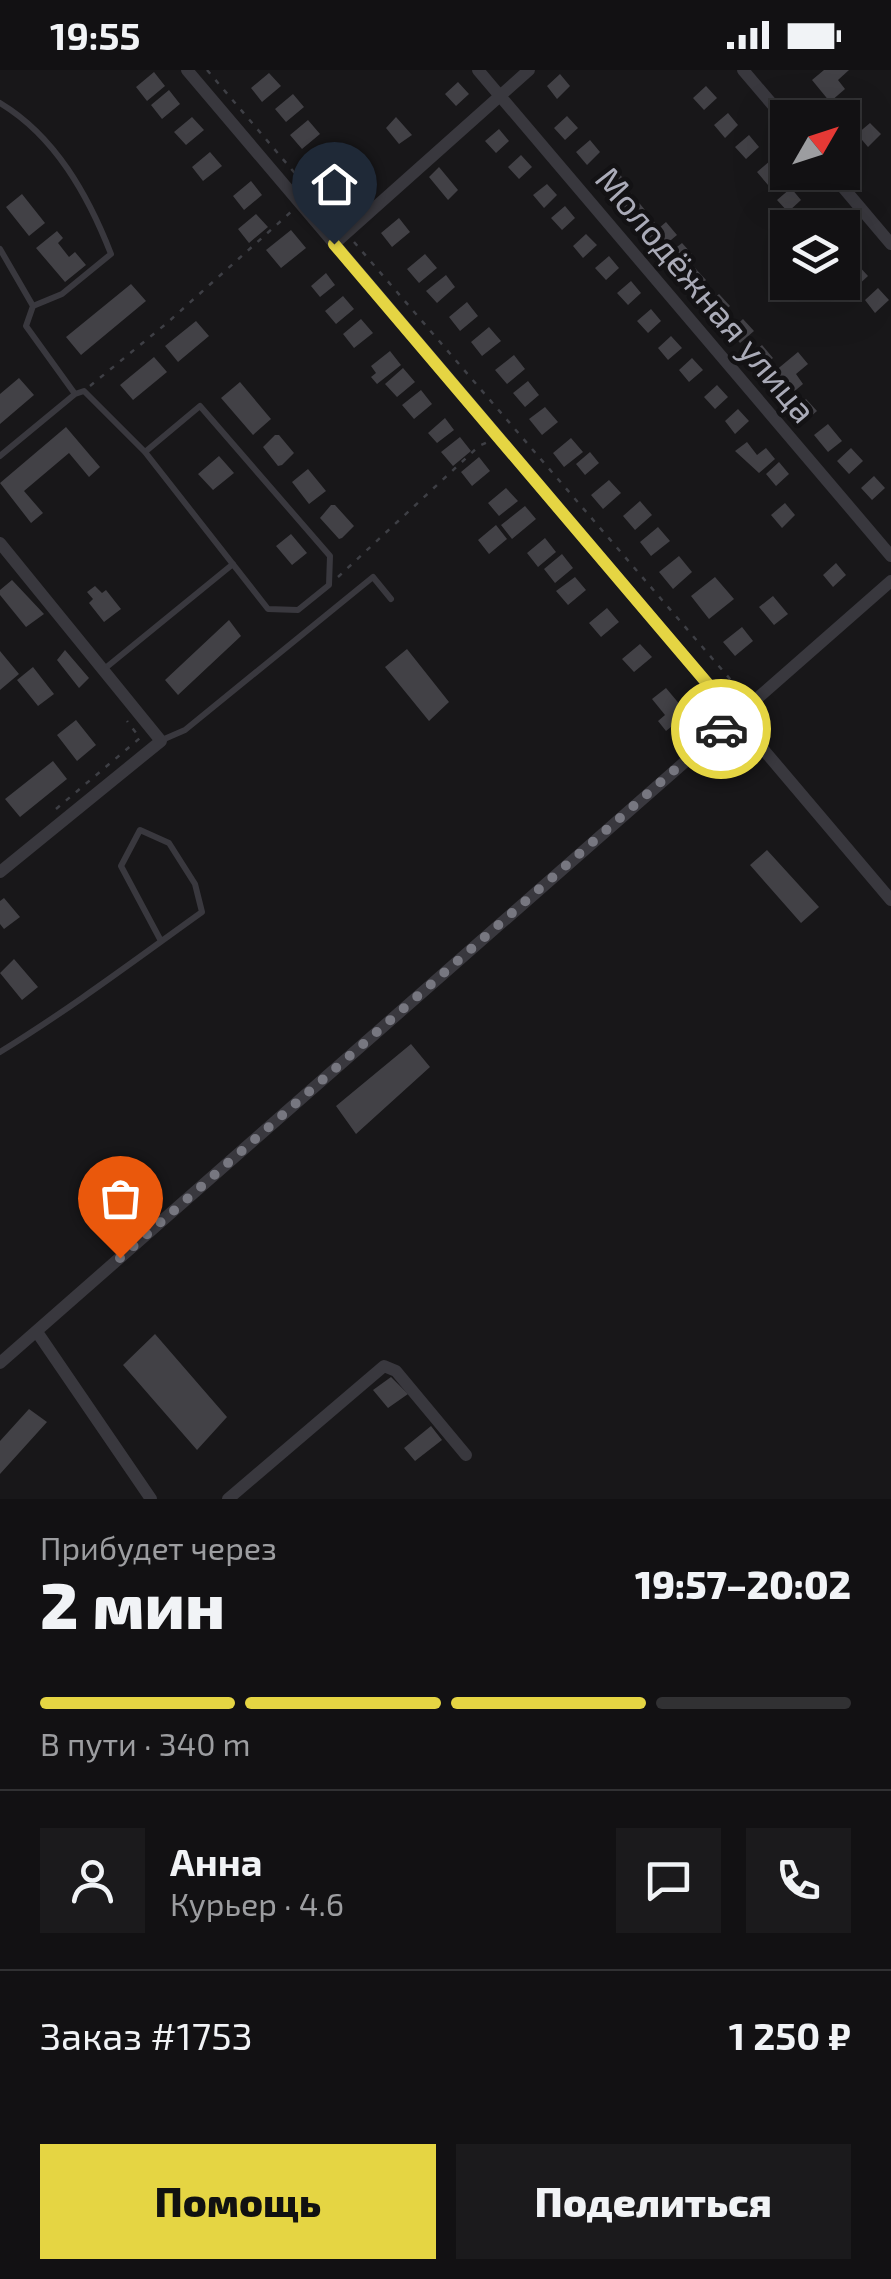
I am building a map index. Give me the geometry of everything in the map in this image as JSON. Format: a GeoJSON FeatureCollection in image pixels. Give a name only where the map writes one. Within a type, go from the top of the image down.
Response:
{"type":"FeatureCollection","features":[{"type":"Feature","properties":{"kind":"street"},"geometry":{"type":"LineString","coordinates":[[188,70],[891,900]]}},
{"type":"Feature","properties":{"kind":"street","name":"Молодёжная улица"},"geometry":{"type":"LineString","coordinates":[[478,70],[891,556]]}},
{"type":"Feature","properties":{"kind":"street"},"geometry":{"type":"LineString","coordinates":[[334,244],[529,70]]}},
{"type":"Feature","properties":{"kind":"street"},"geometry":{"type":"LineString","coordinates":[[742,70],[770,102]]}},
{"type":"Feature","properties":{"kind":"street"},"geometry":{"type":"LineString","coordinates":[[845,190],[891,244]]}},
{"type":"Feature","properties":{"kind":"street"},"geometry":{"type":"LineString","coordinates":[[0,543],[161,740],[0,872]]}},
{"type":"Feature","properties":{"kind":"street"},"geometry":{"type":"LineString","coordinates":[[0,1362],[891,581]]}},
{"type":"Feature","properties":{"kind":"street"},"geometry":{"type":"LineString","coordinates":[[37,1332],[150,1499]]}},
{"type":"Feature","properties":{"kind":"street"},"geometry":{"type":"LineString","coordinates":[[228,1499],[384,1366],[396,1371],[466,1455]]}},
{"type":"Feature","properties":{"kind":"lane"},"geometry":{"type":"LineString","coordinates":[[0,103],[41,132],[93,207],[111,254],[62,294],[33,306],[26,326],[75,394]]}},
{"type":"Feature","properties":{"kind":"lane"},"geometry":{"type":"LineString","coordinates":[[0,249],[33,306]]}},
{"type":"Feature","properties":{"kind":"lane"},"geometry":{"type":"LineString","coordinates":[[0,456],[75,394],[84,391],[145,452],[268,608],[298,610],[329,585],[330,556],[200,406],[145,452]]}},
{"type":"Feature","properties":{"kind":"lane"},"geometry":{"type":"LineString","coordinates":[[103,670],[233,564]]}},
{"type":"Feature","properties":{"kind":"lane"},"geometry":{"type":"LineString","coordinates":[[161,740],[185,730],[373,576],[390,599]]}},
{"type":"Feature","properties":{"kind":"lane"},"geometry":{"type":"LineString","coordinates":[[0,1052],[57,1017],[202,912],[195,884],[169,843],[140,830],[121,866],[161,941]]}},
{"type":"Feature","properties":{"kind":"path"},"geometry":{"type":"LineString","coordinates":[[207,70],[742,693]]}},
{"type":"Feature","properties":{"kind":"path"},"geometry":{"type":"LineString","coordinates":[[84,391],[300,204]]}},
{"type":"Feature","properties":{"kind":"path"},"geometry":{"type":"LineString","coordinates":[[329,585],[479,446],[499,438]]}},
{"type":"Feature","properties":{"kind":"path"},"geometry":{"type":"LineString","coordinates":[[56,808],[140,738],[128,723]]}},
{"type":"Feature","properties":{"kind":"building"},"geometry":{"type":"Polygon","coordinates":[[[824,70],[849,70],[838,80],[845,89],[832,100],[812,80],[824,70]]]}},
{"type":"Feature","properties":{"kind":"building"},"geometry":{"type":"Polygon","coordinates":[[[154,72],[165,86],[147,101],[136,87],[154,72]]]}},
{"type":"Feature","properties":{"kind":"building"},"geometry":{"type":"Polygon","coordinates":[[[269,73],[281,86],[262,102],[251,88],[269,73]]]}},
{"type":"Feature","properties":{"kind":"building"},"geometry":{"type":"Polygon","coordinates":[[[560,74],[570,86],[557,99],[547,86],[560,74]]]}},
{"type":"Feature","properties":{"kind":"building"},"geometry":{"type":"Polygon","coordinates":[[[458,82],[469,94],[456,106],[445,94],[458,82]]]}},
{"type":"Feature","properties":{"kind":"building"},"geometry":{"type":"Polygon","coordinates":[[[706,86],[717,98],[704,110],[693,98],[706,86]]]}},
{"type":"Feature","properties":{"kind":"building"},"geometry":{"type":"Polygon","coordinates":[[[169,90],[180,104],[162,119],[151,105],[169,90]]]}},
{"type":"Feature","properties":{"kind":"building"},"geometry":{"type":"Polygon","coordinates":[[[293,94],[304,107],[286,122],[275,109],[293,94]]]}},
{"type":"Feature","properties":{"kind":"building"},"geometry":{"type":"Polygon","coordinates":[[[728,113],[738,125],[725,138],[714,125],[728,113]]]}},
{"type":"Feature","properties":{"kind":"building"},"geometry":{"type":"Polygon","coordinates":[[[567,116],[578,128],[565,140],[554,128],[567,116]]]}},
{"type":"Feature","properties":{"kind":"building"},"geometry":{"type":"Polygon","coordinates":[[[192,117],[204,130],[186,145],[174,132],[192,117]]]}},
{"type":"Feature","properties":{"kind":"building"},"geometry":{"type":"Polygon","coordinates":[[[396,117],[412,135],[399,144],[386,128],[396,117]]]}},
{"type":"Feature","properties":{"kind":"building"},"geometry":{"type":"Polygon","coordinates":[[[308,120],[320,134],[302,149],[290,135],[308,120]]]}},
{"type":"Feature","properties":{"kind":"building"},"geometry":{"type":"Polygon","coordinates":[[[870,123],[881,134],[868,147],[860,131],[870,123]]]}},
{"type":"Feature","properties":{"kind":"building"},"geometry":{"type":"Polygon","coordinates":[[[499,129],[509,141],[496,153],[485,141],[499,129]]]}},
{"type":"Feature","properties":{"kind":"building"},"geometry":{"type":"Polygon","coordinates":[[[749,135],[759,147],[746,159],[735,147],[749,135]]]}},
{"type":"Feature","properties":{"kind":"building"},"geometry":{"type":"Polygon","coordinates":[[[590,140],[600,152],[587,165],[576,152],[590,140]]]}},
{"type":"Feature","properties":{"kind":"building"},"geometry":{"type":"Polygon","coordinates":[[[335,144],[346,157],[328,173],[317,159],[335,144]]]}},
{"type":"Feature","properties":{"kind":"building"},"geometry":{"type":"Polygon","coordinates":[[[210,152],[222,166],[203,181],[192,167],[210,152]]]}},
{"type":"Feature","properties":{"kind":"building"},"geometry":{"type":"Polygon","coordinates":[[[521,155],[532,167],[519,179],[508,167],[521,155]]]}},
{"type":"Feature","properties":{"kind":"building"},"geometry":{"type":"Polygon","coordinates":[[[770,161],[768,185],[757,172],[770,161]]]}},
{"type":"Feature","properties":{"kind":"building"},"geometry":{"type":"Polygon","coordinates":[[[611,165],[622,177],[609,189],[598,177],[611,165]]]}},
{"type":"Feature","properties":{"kind":"building"},"geometry":{"type":"Polygon","coordinates":[[[360,167],[371,181],[353,196],[341,182],[360,167]]]}},
{"type":"Feature","properties":{"kind":"building"},"geometry":{"type":"Polygon","coordinates":[[[439,167],[458,190],[448,200],[429,177],[439,167]]]}},
{"type":"Feature","properties":{"kind":"building"},"geometry":{"type":"Polygon","coordinates":[[[251,181],[262,195],[244,210],[233,196],[251,181]]]}},
{"type":"Feature","properties":{"kind":"building"},"geometry":{"type":"Polygon","coordinates":[[[547,184],[557,195],[544,208],[533,195],[547,184]]]}},
{"type":"Feature","properties":{"kind":"building"},"geometry":{"type":"Polygon","coordinates":[[[793,190],[801,200],[786,210],[777,200],[793,190]]]}},
{"type":"Feature","properties":{"kind":"building"},"geometry":{"type":"Polygon","coordinates":[[[631,193],[645,210],[634,220],[620,203],[631,193]]]}},
{"type":"Feature","properties":{"kind":"building"},"geometry":{"type":"Polygon","coordinates":[[[22,194],[45,223],[29,236],[6,207],[22,194]]]}},
{"type":"Feature","properties":{"kind":"building"},"geometry":{"type":"Polygon","coordinates":[[[565,206],[575,218],[562,230],[551,218],[565,206]]]}},
{"type":"Feature","properties":{"kind":"building"},"geometry":{"type":"Polygon","coordinates":[[[256,214],[268,227],[249,243],[238,229],[256,214]]]}},
{"type":"Feature","properties":{"kind":"building"},"geometry":{"type":"Polygon","coordinates":[[[650,217],[659,228],[666,222],[677,235],[665,245],[658,236],[651,242],[638,227],[650,217]]]}},
{"type":"Feature","properties":{"kind":"building"},"geometry":{"type":"Polygon","coordinates":[[[399,218],[410,232],[392,247],[381,233],[399,218]]]}},
{"type":"Feature","properties":{"kind":"building"},"geometry":{"type":"Polygon","coordinates":[[[291,230],[306,248],[281,268],[266,250],[291,230]]]}},
{"type":"Feature","properties":{"kind":"building"},"geometry":{"type":"Polygon","coordinates":[[[57,231],[63,238],[58,243],[69,257],[75,252],[86,265],[65,282],[36,248],[57,231]]]}},
{"type":"Feature","properties":{"kind":"building"},"geometry":{"type":"Polygon","coordinates":[[[586,234],[597,245],[583,258],[573,246],[586,234]]]}},
{"type":"Feature","properties":{"kind":"building"},"geometry":{"type":"Polygon","coordinates":[[[682,243],[692,254],[679,267],[668,254],[682,243]]]}},
{"type":"Feature","properties":{"kind":"building"},"geometry":{"type":"Polygon","coordinates":[[[425,254],[437,268],[419,283],[407,269],[425,254]]]}},
{"type":"Feature","properties":{"kind":"building"},"geometry":{"type":"Polygon","coordinates":[[[609,256],[619,268],[606,280],[595,268],[609,256]]]}},
{"type":"Feature","properties":{"kind":"building"},"geometry":{"type":"Polygon","coordinates":[[[860,267],[868,276],[860,283],[860,267]]]}},
{"type":"Feature","properties":{"kind":"building"},"geometry":{"type":"Polygon","coordinates":[[[695,268],[706,280],[692,293],[682,280],[695,268]]]}},
{"type":"Feature","properties":{"kind":"building"},"geometry":{"type":"Polygon","coordinates":[[[326,273],[335,285],[320,297],[311,286],[326,273]]]}},
{"type":"Feature","properties":{"kind":"building"},"geometry":{"type":"Polygon","coordinates":[[[446,275],[455,287],[437,303],[426,291],[446,275]]]}},
{"type":"Feature","properties":{"kind":"building"},"geometry":{"type":"Polygon","coordinates":[[[631,281],[641,293],[628,305],[617,293],[631,281]]]}},
{"type":"Feature","properties":{"kind":"building"},"geometry":{"type":"Polygon","coordinates":[[[131,284],[146,301],[81,355],[66,337],[131,284]]]}},
{"type":"Feature","properties":{"kind":"building"},"geometry":{"type":"Polygon","coordinates":[[[878,288],[889,300],[875,313],[865,300],[878,288]]]}},
{"type":"Feature","properties":{"kind":"building"},"geometry":{"type":"Polygon","coordinates":[[[719,294],[730,306],[716,318],[706,306],[719,294]]]}},
{"type":"Feature","properties":{"kind":"building"},"geometry":{"type":"Polygon","coordinates":[[[343,296],[354,309],[336,324],[325,311],[343,296]]]}},
{"type":"Feature","properties":{"kind":"building"},"geometry":{"type":"Polygon","coordinates":[[[467,302],[478,316],[460,331],[449,317],[467,302]]]}},
{"type":"Feature","properties":{"kind":"building"},"geometry":{"type":"Polygon","coordinates":[[[651,309],[661,321],[648,333],[637,321],[651,309]]]}},
{"type":"Feature","properties":{"kind":"building"},"geometry":{"type":"Polygon","coordinates":[[[361,319],[373,333],[354,348],[343,334],[361,319]]]}},
{"type":"Feature","properties":{"kind":"building"},"geometry":{"type":"Polygon","coordinates":[[[743,319],[754,331],[740,343],[730,331],[743,319]]]}},
{"type":"Feature","properties":{"kind":"building"},"geometry":{"type":"Polygon","coordinates":[[[196,321],[209,336],[178,362],[165,346],[196,321]]]}},
{"type":"Feature","properties":{"kind":"building"},"geometry":{"type":"Polygon","coordinates":[[[489,327],[501,341],[482,356],[471,342],[489,327]]]}},
{"type":"Feature","properties":{"kind":"building"},"geometry":{"type":"Polygon","coordinates":[[[671,336],[682,348],[668,360],[658,348],[671,336]]]}},
{"type":"Feature","properties":{"kind":"building"},"geometry":{"type":"Polygon","coordinates":[[[762,345],[773,358],[759,369],[748,357],[762,345]]]}},
{"type":"Feature","properties":{"kind":"building"},"geometry":{"type":"Polygon","coordinates":[[[390,351],[401,365],[377,384],[371,377],[376,373],[371,366],[390,351]]]}},
{"type":"Feature","properties":{"kind":"building"},"geometry":{"type":"Polygon","coordinates":[[[798,352],[808,364],[796,374],[803,384],[784,400],[772,384],[768,387],[763,381],[798,352]]]}},
{"type":"Feature","properties":{"kind":"building"},"geometry":{"type":"Polygon","coordinates":[[[514,355],[525,369],[507,384],[495,370],[514,355]]]}},
{"type":"Feature","properties":{"kind":"building"},"geometry":{"type":"Polygon","coordinates":[[[154,357],[167,372],[133,400],[120,385],[154,357]]]}},
{"type":"Feature","properties":{"kind":"building"},"geometry":{"type":"Polygon","coordinates":[[[692,358],[703,370],[689,382],[679,370],[692,358]]]}},
{"type":"Feature","properties":{"kind":"building"},"geometry":{"type":"Polygon","coordinates":[[[403,368],[415,382],[397,397],[385,384],[403,368]]]}},
{"type":"Feature","properties":{"kind":"building"},"geometry":{"type":"Polygon","coordinates":[[[19,378],[34,395],[0,424],[0,394],[19,378]]]}},
{"type":"Feature","properties":{"kind":"building"},"geometry":{"type":"Polygon","coordinates":[[[528,381],[539,395],[525,407],[513,393],[528,381]]]}},
{"type":"Feature","properties":{"kind":"building"},"geometry":{"type":"Polygon","coordinates":[[[240,382],[271,419],[253,435],[221,398],[240,382]]]}},
{"type":"Feature","properties":{"kind":"building"},"geometry":{"type":"Polygon","coordinates":[[[717,385],[728,397],[715,409],[704,397],[717,385]]]}},
{"type":"Feature","properties":{"kind":"building"},"geometry":{"type":"Polygon","coordinates":[[[421,390],[432,404],[414,419],[402,405],[421,390]]]}},
{"type":"Feature","properties":{"kind":"building"},"geometry":{"type":"Polygon","coordinates":[[[806,399],[817,411],[803,423],[793,411],[806,399]]]}},
{"type":"Feature","properties":{"kind":"building"},"geometry":{"type":"Polygon","coordinates":[[[545,407],[558,422],[542,435],[529,419],[545,407]]]}},
{"type":"Feature","properties":{"kind":"building"},"geometry":{"type":"Polygon","coordinates":[[[738,409],[749,421],[735,434],[725,421],[738,409]]]}},
{"type":"Feature","properties":{"kind":"building"},"geometry":{"type":"Polygon","coordinates":[[[445,418],[454,430],[437,443],[428,433],[445,418]]]}},
{"type":"Feature","properties":{"kind":"building"},"geometry":{"type":"Polygon","coordinates":[[[828,424],[842,441],[828,452],[814,435],[828,424]]]}},
{"type":"Feature","properties":{"kind":"building"},"geometry":{"type":"Polygon","coordinates":[[[66,427],[100,467],[89,477],[69,453],[24,491],[43,513],[31,523],[0,483],[66,427]]]}},
{"type":"Feature","properties":{"kind":"building"},"geometry":{"type":"Polygon","coordinates":[[[275,435],[294,453],[278,466],[263,447],[275,435]]]}},
{"type":"Feature","properties":{"kind":"building"},"geometry":{"type":"Polygon","coordinates":[[[460,437],[471,451],[453,466],[441,452],[460,437]]]}},
{"type":"Feature","properties":{"kind":"building"},"geometry":{"type":"Polygon","coordinates":[[[571,438],[583,452],[564,467],[553,453],[571,438]]]}},
{"type":"Feature","properties":{"kind":"building"},"geometry":{"type":"Polygon","coordinates":[[[747,442],[757,455],[766,448],[775,459],[759,473],[735,451],[747,442]]]}},
{"type":"Feature","properties":{"kind":"building"},"geometry":{"type":"Polygon","coordinates":[[[851,448],[863,461],[849,474],[837,461],[851,448]]]}},
{"type":"Feature","properties":{"kind":"building"},"geometry":{"type":"Polygon","coordinates":[[[590,452],[599,463],[585,475],[576,464],[590,452]]]}},
{"type":"Feature","properties":{"kind":"building"},"geometry":{"type":"Polygon","coordinates":[[[219,456],[234,473],[213,490],[198,474],[219,456]]]}},
{"type":"Feature","properties":{"kind":"building"},"geometry":{"type":"Polygon","coordinates":[[[479,457],[490,471],[472,486],[461,472],[479,457]]]}},
{"type":"Feature","properties":{"kind":"building"},"geometry":{"type":"Polygon","coordinates":[[[779,462],[789,474],[776,486],[766,474],[779,462]]]}},
{"type":"Feature","properties":{"kind":"building"},"geometry":{"type":"Polygon","coordinates":[[[308,469],[326,491],[309,504],[292,482],[308,469]]]}},
{"type":"Feature","properties":{"kind":"building"},"geometry":{"type":"Polygon","coordinates":[[[874,476],[885,488],[872,500],[861,488],[874,476]]]}},
{"type":"Feature","properties":{"kind":"building"},"geometry":{"type":"Polygon","coordinates":[[[609,480],[621,493],[603,509],[591,495],[609,480]]]}},
{"type":"Feature","properties":{"kind":"building"},"geometry":{"type":"Polygon","coordinates":[[[506,488],[518,501],[499,516],[488,503],[506,488]]]}},
{"type":"Feature","properties":{"kind":"building"},"geometry":{"type":"Polygon","coordinates":[[[640,501],[652,515],[635,530],[623,516],[640,501]]]}},
{"type":"Feature","properties":{"kind":"building"},"geometry":{"type":"Polygon","coordinates":[[[785,503],[795,515],[782,528],[771,515],[785,503]]]}},
{"type":"Feature","properties":{"kind":"building"},"geometry":{"type":"Polygon","coordinates":[[[331,505],[354,526],[339,539],[320,518],[331,505]]]}},
{"type":"Feature","properties":{"kind":"building"},"geometry":{"type":"Polygon","coordinates":[[[525,506],[536,519],[512,539],[501,525],[525,506]]]}},
{"type":"Feature","properties":{"kind":"building"},"geometry":{"type":"Polygon","coordinates":[[[496,525],[507,539],[489,554],[478,540],[496,525]]]}},
{"type":"Feature","properties":{"kind":"building"},"geometry":{"type":"Polygon","coordinates":[[[658,527],[670,541],[651,556],[640,542],[658,527]]]}},
{"type":"Feature","properties":{"kind":"building"},"geometry":{"type":"Polygon","coordinates":[[[291,534],[307,553],[292,565],[276,546],[291,534]]]}},
{"type":"Feature","properties":{"kind":"building"},"geometry":{"type":"Polygon","coordinates":[[[545,538],[556,552],[538,567],[527,553],[545,538]]]}},
{"type":"Feature","properties":{"kind":"building"},"geometry":{"type":"Polygon","coordinates":[[[562,554],[573,568],[555,583],[544,569],[562,554]]]}},
{"type":"Feature","properties":{"kind":"building"},"geometry":{"type":"Polygon","coordinates":[[[679,556],[692,572],[673,589],[659,572],[679,556]]]}},
{"type":"Feature","properties":{"kind":"building"},"geometry":{"type":"Polygon","coordinates":[[[836,563],[846,575],[833,587],[823,575],[836,563]]]}},
{"type":"Feature","properties":{"kind":"building"},"geometry":{"type":"Polygon","coordinates":[[[575,577],[586,590],[568,605],[556,591],[575,577]]]}},
{"type":"Feature","properties":{"kind":"building"},"geometry":{"type":"Polygon","coordinates":[[[715,577],[734,599],[709,619],[691,596],[715,577]]]}},
{"type":"Feature","properties":{"kind":"building"},"geometry":{"type":"Polygon","coordinates":[[[12,580],[44,614],[26,627],[0,595],[0,590],[12,580]]]}},
{"type":"Feature","properties":{"kind":"building"},"geometry":{"type":"Polygon","coordinates":[[[95,586],[102,593],[106,590],[121,609],[104,622],[89,603],[93,599],[87,592],[95,586]]]}},
{"type":"Feature","properties":{"kind":"building"},"geometry":{"type":"Polygon","coordinates":[[[773,596],[788,614],[774,625],[759,607],[773,596]]]}},
{"type":"Feature","properties":{"kind":"building"},"geometry":{"type":"Polygon","coordinates":[[[607,608],[619,622],[601,637],[589,623],[607,608]]]}},
{"type":"Feature","properties":{"kind":"building"},"geometry":{"type":"Polygon","coordinates":[[[229,620],[241,636],[178,695],[165,680],[229,620]]]}},
{"type":"Feature","properties":{"kind":"building"},"geometry":{"type":"Polygon","coordinates":[[[742,627],[753,641],[735,656],[723,642],[742,627]]]}},
{"type":"Feature","properties":{"kind":"building"},"geometry":{"type":"Polygon","coordinates":[[[640,644],[652,657],[634,672],[622,659],[640,644]]]}},
{"type":"Feature","properties":{"kind":"building"},"geometry":{"type":"Polygon","coordinates":[[[407,649],[449,702],[429,721],[385,667],[407,649]]]}},
{"type":"Feature","properties":{"kind":"building"},"geometry":{"type":"Polygon","coordinates":[[[65,650],[89,678],[79,688],[57,660],[65,650]]]}},
{"type":"Feature","properties":{"kind":"building"},"geometry":{"type":"Polygon","coordinates":[[[0,651],[19,674],[0,690],[0,651]]]}},
{"type":"Feature","properties":{"kind":"building"},"geometry":{"type":"Polygon","coordinates":[[[33,667],[54,694],[38,706],[17,680],[33,667]]]}},
{"type":"Feature","properties":{"kind":"building"},"geometry":{"type":"Polygon","coordinates":[[[666,688],[692,719],[676,732],[671,727],[666,731],[658,721],[665,715],[652,699],[666,688]]]}},
{"type":"Feature","properties":{"kind":"building"},"geometry":{"type":"Polygon","coordinates":[[[76,720],[96,745],[77,761],[57,735],[76,720]]]}},
{"type":"Feature","properties":{"kind":"building"},"geometry":{"type":"Polygon","coordinates":[[[53,761],[67,779],[20,817],[5,799],[53,761]]]}},
{"type":"Feature","properties":{"kind":"building"},"geometry":{"type":"Polygon","coordinates":[[[767,850],[819,907],[801,923],[750,865],[767,850]]]}},
{"type":"Feature","properties":{"kind":"building"},"geometry":{"type":"Polygon","coordinates":[[[4,898],[20,917],[4,929],[0,924],[0,901],[4,898]]]}},
{"type":"Feature","properties":{"kind":"building"},"geometry":{"type":"Polygon","coordinates":[[[14,959],[38,987],[22,1000],[0,973],[14,959]]]}},
{"type":"Feature","properties":{"kind":"building"},"geometry":{"type":"Polygon","coordinates":[[[411,1044],[430,1067],[356,1134],[336,1106],[411,1044]]]}},
{"type":"Feature","properties":{"kind":"building"},"geometry":{"type":"Polygon","coordinates":[[[155,1334],[227,1417],[197,1450],[123,1365],[155,1334]]]}},
{"type":"Feature","properties":{"kind":"building"},"geometry":{"type":"Polygon","coordinates":[[[391,1377],[408,1394],[388,1408],[373,1390],[391,1377]]]}},
{"type":"Feature","properties":{"kind":"building"},"geometry":{"type":"Polygon","coordinates":[[[29,1409],[47,1422],[0,1474],[0,1441],[29,1409]]]}},
{"type":"Feature","properties":{"kind":"building"},"geometry":{"type":"Polygon","coordinates":[[[431,1426],[442,1440],[415,1461],[404,1448],[431,1426]]]}},
{"type":"Feature","properties":{"kind":"way so far"},"geometry":{"type":"LineString","coordinates":[[120,1258],[721,729]]}},
{"type":"Feature","properties":{"kind":"route"},"geometry":{"type":"LineString","coordinates":[[334,244],[735,716],[721,729]]}}]}
